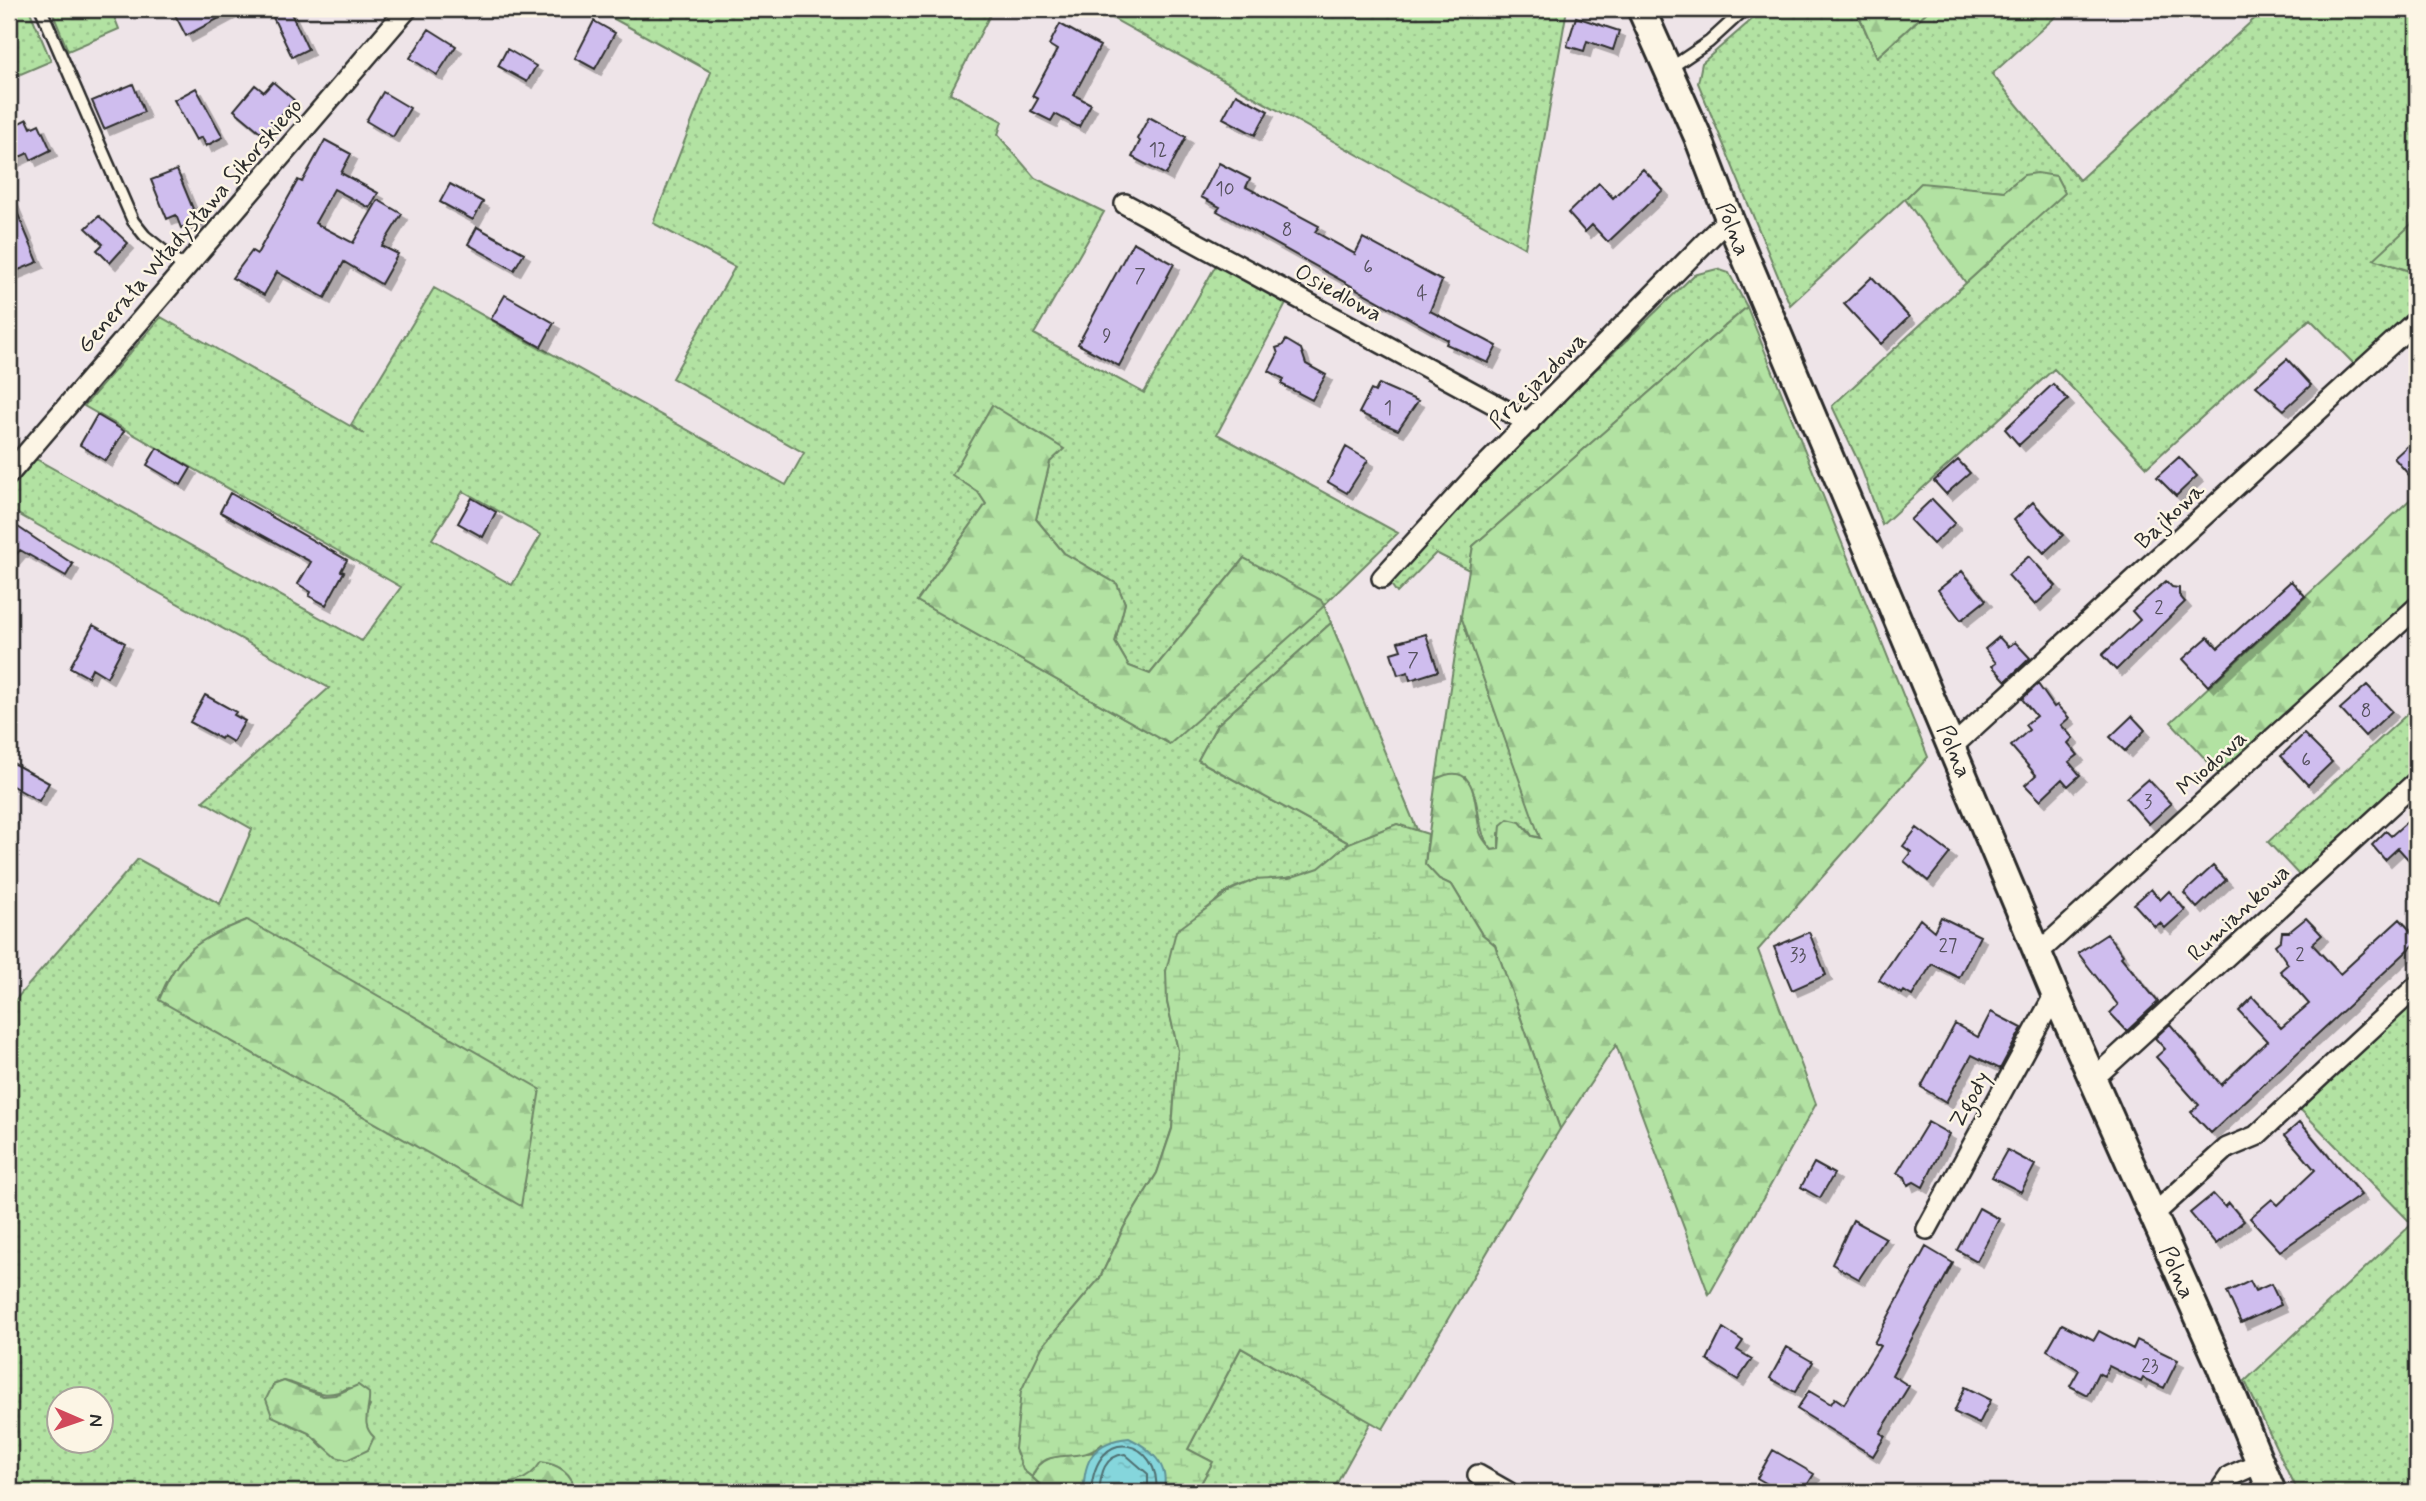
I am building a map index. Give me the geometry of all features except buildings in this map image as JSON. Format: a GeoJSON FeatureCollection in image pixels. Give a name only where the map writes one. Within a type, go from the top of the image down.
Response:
{"type":"FeatureCollection","features":[{"type":"Feature","properties":{"kind":"street","name":"Generała Władysława Sikorskiego"},"geometry":{"type":"LineString","coordinates":[[9,474],[407,9]]}},
{"type":"Feature","properties":{"kind":"street","name":"Polna"},"geometry":{"type":"LineString","coordinates":[[1641,9],[1698,137],[1729,218],[2055,994],[2272,1492]]}},
{"type":"Feature","properties":{"kind":"street","name":"Osiedlowa"},"geometry":{"type":"LineString","coordinates":[[1125,204],[1529,424]]}},
{"type":"Feature","properties":{"kind":"street","name":"Przejazdowa"},"geometry":{"type":"LineString","coordinates":[[1382,578],[1475,476],[1729,218]]}},
{"type":"Feature","properties":{"kind":"street","name":"Bajkowa"},"geometry":{"type":"LineString","coordinates":[[1953,746],[2417,320]]}},
{"type":"Feature","properties":{"kind":"street","name":"Miodowa"},"geometry":{"type":"LineString","coordinates":[[2038,953],[2417,607]]}},
{"type":"Feature","properties":{"kind":"street","name":"Rumiankowa"},"geometry":{"type":"LineString","coordinates":[[2093,1079],[2417,781]]}},
{"type":"Feature","properties":{"kind":"street"},"geometry":{"type":"LineString","coordinates":[[2153,1215],[2227,1148],[2256,1136],[2417,986]]}},
{"type":"Feature","properties":{"kind":"street","name":"Zgody"},"geometry":{"type":"LineString","coordinates":[[1927,1229],[2055,994]]}},
{"type":"Feature","properties":{"kind":"street"},"geometry":{"type":"LineString","coordinates":[[2219,1492],[2230,1476],[2259,1463]]}},
{"type":"Feature","properties":{"kind":"street"},"geometry":{"type":"LineString","coordinates":[[1478,1475],[1508,1492]]}},
{"type":"Feature","properties":{"kind":"lane"},"geometry":{"type":"LineString","coordinates":[[41,9],[133,221],[145,236],[185,268]]}},
{"type":"Feature","properties":{"kind":"lane"},"geometry":{"type":"LineString","coordinates":[[1668,69],[1709,42],[1745,9]]}},
{"type":"Feature","properties":{"kind":"green space"},"geometry":{"type":"Polygon","coordinates":[[[9,9],[29,9],[51,61],[9,79],[9,9]]]}},
{"type":"Feature","properties":{"kind":"green space"},"geometry":{"type":"Polygon","coordinates":[[[51,9],[111,9],[119,29],[68,51],[51,9]]]}},
{"type":"Feature","properties":{"kind":"green space"},"geometry":{"type":"Polygon","coordinates":[[[596,9],[993,9],[950,93],[1002,121],[998,135],[1035,178],[1104,212],[1034,334],[1144,393],[1216,265],[1286,304],[1217,434],[1398,533],[1324,605],[1331,623],[1217,725],[1198,760],[1349,843],[1320,868],[1306,874],[1262,880],[1234,888],[1210,908],[1193,940],[1167,1002],[1178,1050],[1172,1128],[1157,1173],[1124,1227],[1100,1278],[1042,1347],[1024,1470],[1048,1492],[574,1492],[574,1485],[537,1470],[526,1479],[515,1483],[474,1485],[455,1492],[9,1492],[9,1007],[138,859],[220,904],[252,829],[203,801],[329,688],[9,509],[9,491],[36,459],[362,641],[401,587],[84,406],[161,317],[364,434],[351,425],[434,288],[786,485],[804,453],[672,378],[735,267],[653,223],[711,72],[596,9]],[[992,406],[961,479],[978,492],[986,504],[917,601],[1170,744],[1244,558],[1150,674],[1129,666],[1115,642],[1125,603],[1117,584],[1064,553],[1036,519],[1050,462],[1063,449],[992,406]],[[463,491],[432,539],[512,585],[541,535],[463,491]],[[247,920],[204,941],[183,959],[173,971],[159,1000],[247,920]],[[284,1381],[273,1385],[281,1421],[309,1433],[323,1447],[367,1431],[365,1417],[370,1406],[348,1388],[323,1394],[284,1381]]]}},
{"type":"Feature","properties":{"kind":"green space"},"geometry":{"type":"Polygon","coordinates":[[[1096,9],[1567,9],[1525,248],[1096,9]]]}},
{"type":"Feature","properties":{"kind":"green space"},"geometry":{"type":"Polygon","coordinates":[[[1764,9],[1856,9],[1877,57],[1930,9],[2064,9],[1992,74],[2079,180],[2265,9],[2417,9],[2417,219],[2375,259],[2414,273],[2417,280],[2417,312],[2357,367],[2310,319],[2147,467],[2054,369],[1882,525],[1860,465],[1832,406],[2064,193],[2056,176],[2024,175],[2004,191],[1921,184],[1790,305],[1698,83],[1702,63],[1764,9]]]}},
{"type":"Feature","properties":{"kind":"green space"},"geometry":{"type":"Polygon","coordinates":[[[1856,9],[1930,9],[1877,57],[1856,9]]]}},
{"type":"Feature","properties":{"kind":"green space"},"geometry":{"type":"Polygon","coordinates":[[[2037,173],[2056,176],[2065,193],[1966,283],[1905,199],[1921,183],[2004,191],[2024,175],[2037,173]]]}},
{"type":"Feature","properties":{"kind":"green space"},"geometry":{"type":"Polygon","coordinates":[[[2417,219],[2417,280],[2408,270],[2374,259],[2417,219]]]}},
{"type":"Feature","properties":{"kind":"green space"},"geometry":{"type":"Polygon","coordinates":[[[1717,269],[1729,273],[1747,307],[1473,546],[1469,570],[1436,553],[1397,593],[1390,583],[1483,478],[1694,275],[1717,269]]]}},
{"type":"Feature","properties":{"kind":"green space"},"geometry":{"type":"Polygon","coordinates":[[[1747,307],[1928,757],[1758,950],[1816,1104],[1709,1295],[1616,1045],[1560,1129],[1495,945],[1481,933],[1452,885],[1439,879],[1425,864],[1436,779],[1450,774],[1460,775],[1472,788],[1481,835],[1492,850],[1499,849],[1501,825],[1508,819],[1520,822],[1532,836],[1540,838],[1461,616],[1473,546],[1747,307]]]}},
{"type":"Feature","properties":{"kind":"green space"},"geometry":{"type":"Polygon","coordinates":[[[992,405],[1064,449],[1050,462],[1036,519],[1064,553],[1117,584],[1125,603],[1115,642],[1129,666],[1150,674],[1244,558],[1321,600],[1324,606],[1170,744],[917,601],[986,504],[978,492],[952,475],[992,405]]]}},
{"type":"Feature","properties":{"kind":"green space"},"geometry":{"type":"Polygon","coordinates":[[[2417,493],[2417,599],[2222,777],[2171,722],[2417,493]]]}},
{"type":"Feature","properties":{"kind":"green space"},"geometry":{"type":"Polygon","coordinates":[[[1461,616],[1541,838],[1532,836],[1527,828],[1499,833],[1499,849],[1492,850],[1486,842],[1474,795],[1465,777],[1436,779],[1461,616]]]}},
{"type":"Feature","properties":{"kind":"green space"},"geometry":{"type":"Polygon","coordinates":[[[1331,623],[1418,832],[1397,824],[1349,843],[1198,760],[1217,725],[1331,623]]]}},
{"type":"Feature","properties":{"kind":"green space"},"geometry":{"type":"Polygon","coordinates":[[[2417,705],[2417,767],[2299,875],[2268,842],[2417,705]]]}},
{"type":"Feature","properties":{"kind":"green space"},"geometry":{"type":"Polygon","coordinates":[[[1397,824],[1428,834],[1425,864],[1439,879],[1452,885],[1481,933],[1495,945],[1560,1129],[1383,1429],[1241,1348],[1188,1449],[1213,1462],[1196,1492],[1163,1492],[1165,1484],[1102,1444],[1083,1454],[1045,1460],[1032,1477],[1023,1470],[1015,1449],[1021,1391],[1042,1347],[1100,1278],[1124,1227],[1157,1173],[1172,1129],[1178,1050],[1167,1002],[1166,971],[1176,931],[1233,889],[1254,880],[1289,878],[1319,868],[1349,843],[1397,824]]]}},
{"type":"Feature","properties":{"kind":"green space"},"geometry":{"type":"Polygon","coordinates":[[[247,920],[540,1089],[521,1206],[159,1000],[175,969],[192,948],[247,920]]]}},
{"type":"Feature","properties":{"kind":"green space"},"geometry":{"type":"Polygon","coordinates":[[[2417,997],[2417,1485],[2411,1492],[2297,1492],[2245,1381],[2412,1224],[2298,1107],[2417,997]]]}},
{"type":"Feature","properties":{"kind":"green space"},"geometry":{"type":"Polygon","coordinates":[[[1241,1348],[1371,1422],[1332,1492],[1196,1492],[1212,1463],[1188,1449],[1241,1348]]]}},
{"type":"Feature","properties":{"kind":"green space"},"geometry":{"type":"Polygon","coordinates":[[[284,1381],[323,1396],[335,1395],[358,1385],[369,1393],[366,1421],[374,1437],[368,1450],[347,1460],[336,1457],[309,1433],[272,1416],[266,1399],[273,1385],[284,1381]]]}},
{"type":"Feature","properties":{"kind":"green space"},"geometry":{"type":"Polygon","coordinates":[[[1094,1452],[1086,1473],[1084,1492],[1048,1492],[1032,1477],[1036,1469],[1049,1459],[1094,1452]]]}},
{"type":"Feature","properties":{"kind":"green space"},"geometry":{"type":"Polygon","coordinates":[[[541,1462],[564,1471],[572,1480],[574,1492],[455,1492],[474,1484],[520,1480],[531,1474],[541,1462]]]}},
{"type":"Feature","properties":{"kind":"water"},"geometry":{"type":"Polygon","coordinates":[[[1129,1438],[1157,1459],[1164,1474],[1163,1492],[1084,1492],[1086,1470],[1093,1454],[1107,1443],[1129,1438]]]}}]}
